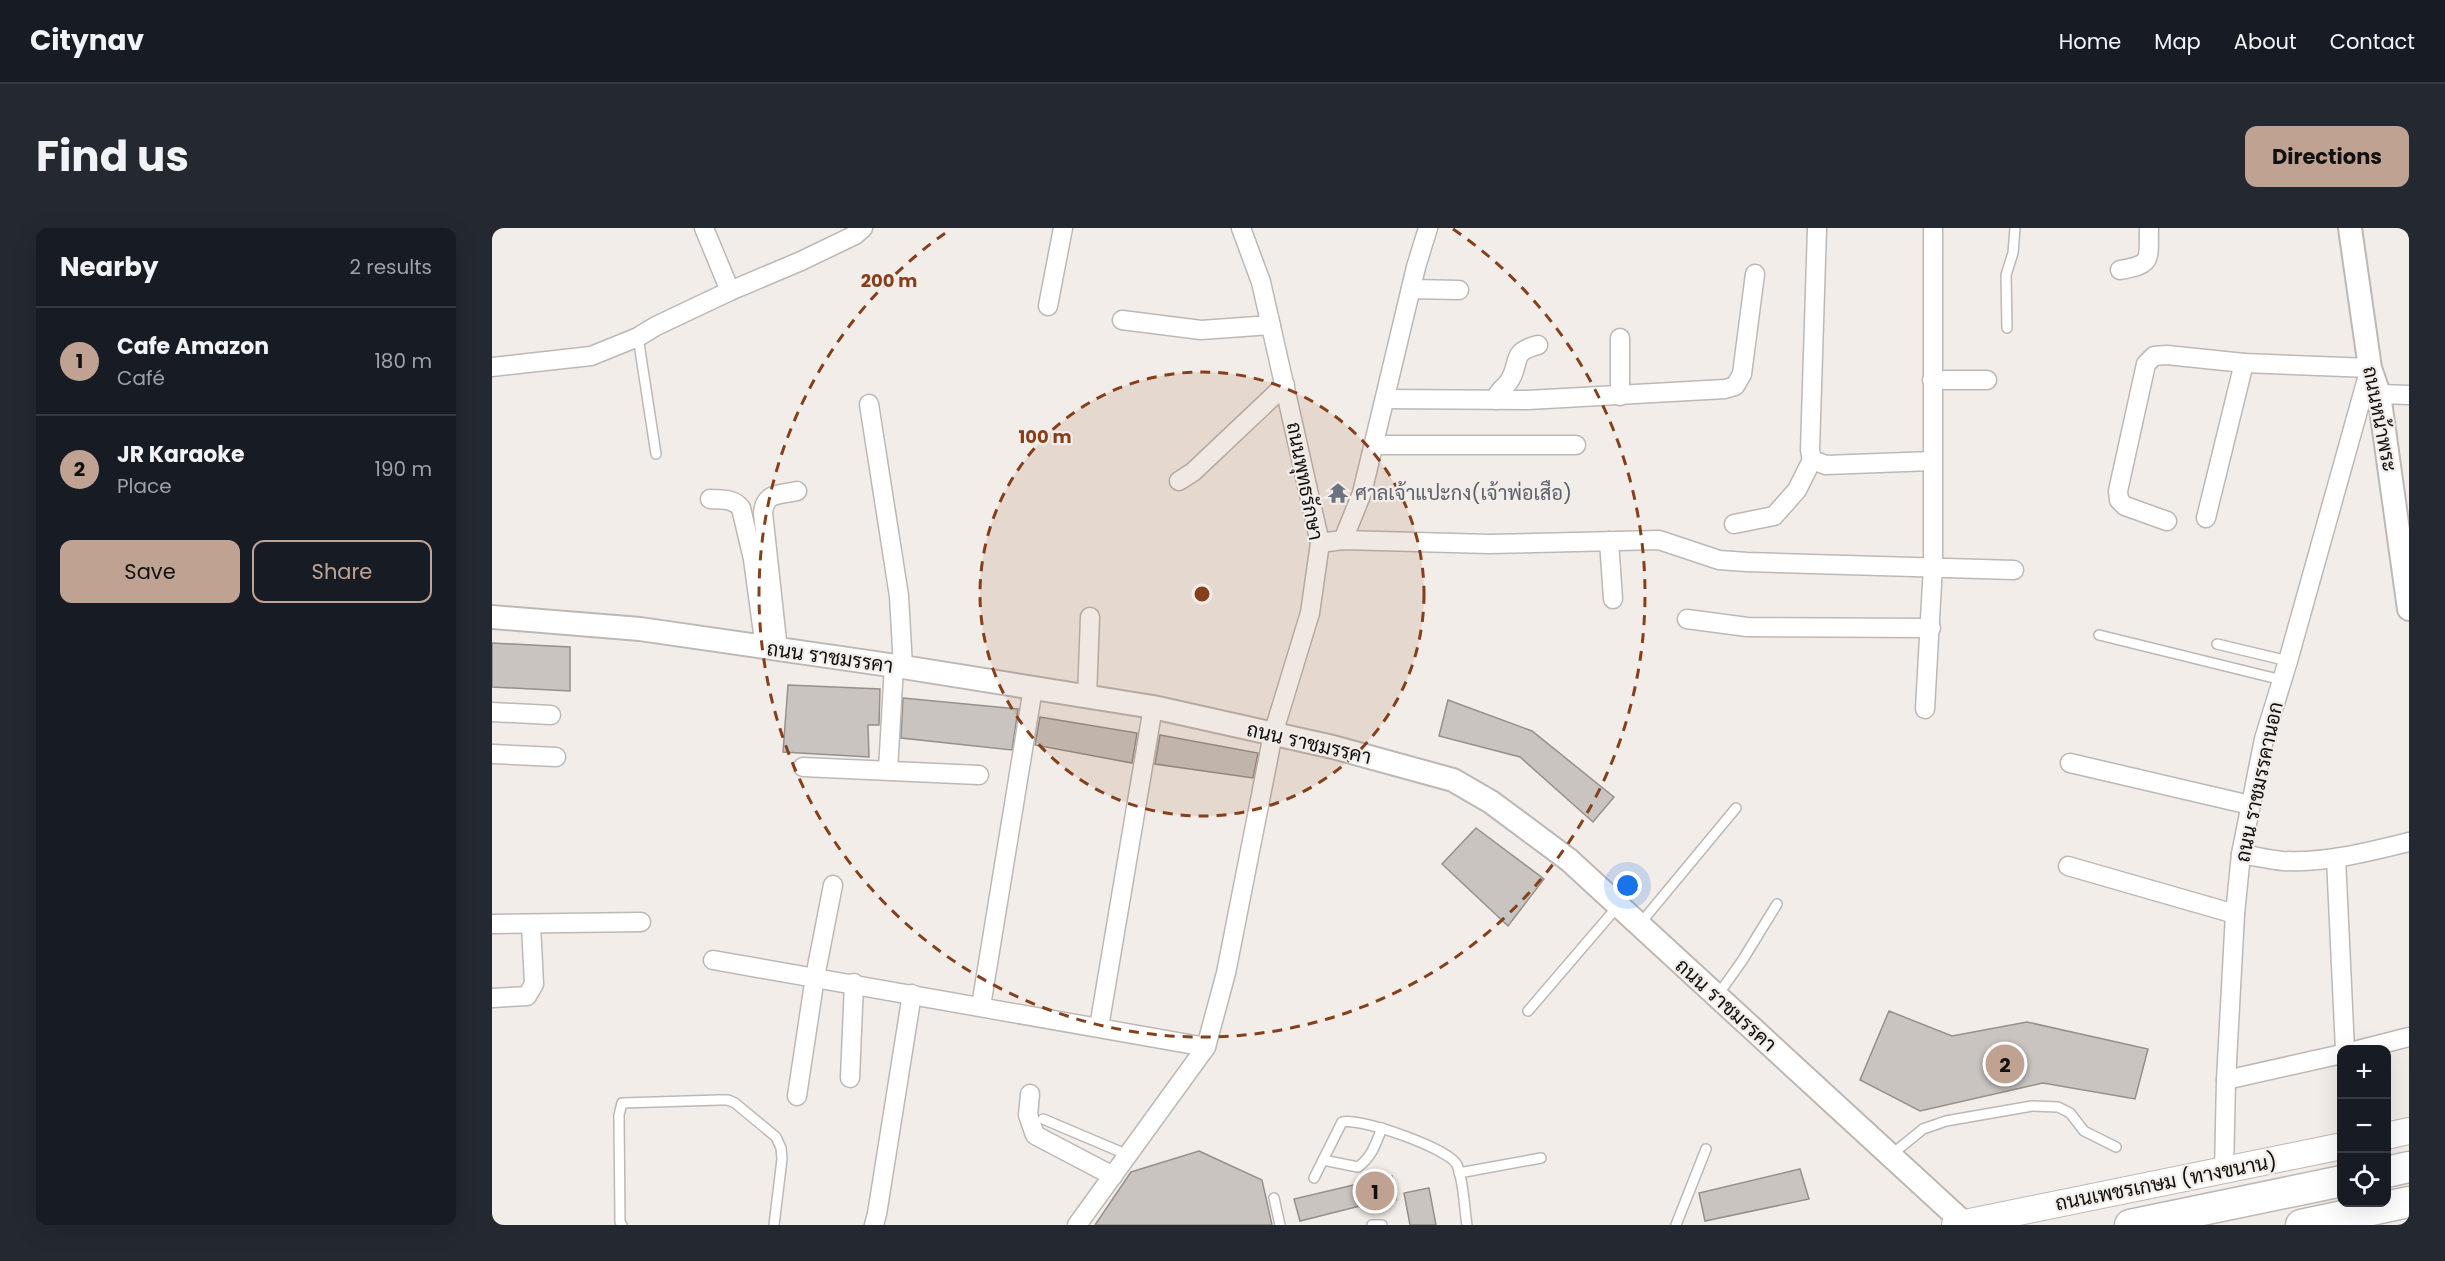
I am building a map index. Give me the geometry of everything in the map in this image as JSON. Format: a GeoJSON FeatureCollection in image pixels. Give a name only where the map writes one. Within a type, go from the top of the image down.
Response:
{"type":"FeatureCollection","features":[{"type":"Feature","properties":{"kind":"highway"},"geometry":{"type":"LineString","coordinates":[[2391,1171],[2409,1167]]}},
{"type":"Feature","properties":{"kind":"highway"},"geometry":{"type":"LineString","coordinates":[[2130,1225],[2337,1182]]}},
{"type":"Feature","properties":{"kind":"highway"},"geometry":{"type":"LineString","coordinates":[[2301,1225],[2409,1202]]}},
{"type":"Feature","properties":{"kind":"main road"},"geometry":{"type":"LineString","coordinates":[[2391,1135],[2409,1131]]}},
{"type":"Feature","properties":{"kind":"main road","name":"ถนนเพชรเกษม (ทางขนาน)"},"geometry":{"type":"LineString","coordinates":[[1959,1224],[2224,1172],[2337,1147]]}},
{"type":"Feature","properties":{"kind":"street"},"geometry":{"type":"LineString","coordinates":[[704,228],[729,291]]}},
{"type":"Feature","properties":{"kind":"street"},"geometry":{"type":"LineString","coordinates":[[1048,306],[1063,228]]}},
{"type":"Feature","properties":{"kind":"street","name":"ถนนพุทธรักษา"},"geometry":{"type":"LineString","coordinates":[[1206,1047],[1226,973],[1273,734],[1310,613],[1320,543],[1261,282],[1241,228]]}},
{"type":"Feature","properties":{"kind":"street"},"geometry":{"type":"LineString","coordinates":[[1343,540],[1362,494],[1411,289],[1428,228]]}},
{"type":"Feature","properties":{"kind":"street"},"geometry":{"type":"LineString","coordinates":[[1734,524],[1774,516],[1797,490],[1812,460],[1810,450],[1817,228]]}},
{"type":"Feature","properties":{"kind":"street"},"geometry":{"type":"LineString","coordinates":[[1924,709],[1933,566],[1933,228]]}},
{"type":"Feature","properties":{"kind":"street"},"geometry":{"type":"LineString","coordinates":[[2120,270],[2138,267],[2146,262],[2149,228]]}},
{"type":"Feature","properties":{"kind":"street","name":"ถนนหน้าพระ"},"geometry":{"type":"LineString","coordinates":[[2350,228],[2370,368],[2379,394],[2407,573],[2409,609]]}},
{"type":"Feature","properties":{"kind":"street"},"geometry":{"type":"LineString","coordinates":[[492,367],[591,356],[639,337],[656,326],[729,291],[762,279],[856,230]]}},
{"type":"Feature","properties":{"kind":"street"},"geometry":{"type":"LineString","coordinates":[[1385,399],[1495,400],[1620,396],[1725,389],[1735,386],[1742,374],[1755,274]]}},
{"type":"Feature","properties":{"kind":"street"},"geometry":{"type":"LineString","coordinates":[[1411,289],[1459,290]]}},
{"type":"Feature","properties":{"kind":"street"},"geometry":{"type":"LineString","coordinates":[[1122,320],[1201,330],[1271,325]]}},
{"type":"Feature","properties":{"kind":"street"},"geometry":{"type":"LineString","coordinates":[[1620,338],[1620,396]]}},
{"type":"Feature","properties":{"kind":"street"},"geometry":{"type":"LineString","coordinates":[[1495,400],[1497,393],[1510,381],[1518,355],[1538,345]]}},
{"type":"Feature","properties":{"kind":"street"},"geometry":{"type":"LineString","coordinates":[[2168,521],[2125,507],[2119,500],[2118,491],[2146,364],[2154,356],[2167,355],[2244,363],[2370,368]]}},
{"type":"Feature","properties":{"kind":"street"},"geometry":{"type":"LineString","coordinates":[[2206,518],[2244,363]]}},
{"type":"Feature","properties":{"kind":"street","name":"ถนน ราชมรรคานอก"},"geometry":{"type":"LineString","coordinates":[[2224,1172],[2226,1080],[2235,914],[2241,854],[2264,739],[2370,368]]}},
{"type":"Feature","properties":{"kind":"street"},"geometry":{"type":"LineString","coordinates":[[1932,380],[1987,380]]}},
{"type":"Feature","properties":{"kind":"street"},"geometry":{"type":"LineString","coordinates":[[1179,481],[1193,472],[1285,385]]}},
{"type":"Feature","properties":{"kind":"street"},"geometry":{"type":"LineString","coordinates":[[2379,394],[2409,395]]}},
{"type":"Feature","properties":{"kind":"street"},"geometry":{"type":"LineString","coordinates":[[869,405],[899,596],[898,666],[888,770]]}},
{"type":"Feature","properties":{"kind":"street"},"geometry":{"type":"LineString","coordinates":[[1374,445],[1576,445]]}},
{"type":"Feature","properties":{"kind":"street"},"geometry":{"type":"LineString","coordinates":[[1812,460],[1826,465],[1932,461]]}},
{"type":"Feature","properties":{"kind":"street"},"geometry":{"type":"LineString","coordinates":[[772,649],[764,503],[771,497],[797,491]]}},
{"type":"Feature","properties":{"kind":"street"},"geometry":{"type":"LineString","coordinates":[[710,499],[731,500],[741,508],[772,649]]}},
{"type":"Feature","properties":{"kind":"street"},"geometry":{"type":"LineString","coordinates":[[1320,543],[1343,540],[1489,544],[1659,540],[1719,560],[2014,570]]}},
{"type":"Feature","properties":{"kind":"street"},"geometry":{"type":"LineString","coordinates":[[1610,541],[1613,599]]}},
{"type":"Feature","properties":{"kind":"street","name":"ถนน ราชมรรคา"},"geometry":{"type":"LineString","coordinates":[[492,617],[640,628],[1153,707],[1378,758],[1453,780],[1491,802],[1569,860],[1891,1155],[1959,1224]]}},
{"type":"Feature","properties":{"kind":"street"},"geometry":{"type":"LineString","coordinates":[[1087,697],[1090,617]]}},
{"type":"Feature","properties":{"kind":"street"},"geometry":{"type":"LineString","coordinates":[[1687,619],[1747,627],[1930,628]]}},
{"type":"Feature","properties":{"kind":"street"},"geometry":{"type":"LineString","coordinates":[[981,1006],[1033,688]]}},
{"type":"Feature","properties":{"kind":"street"},"geometry":{"type":"LineString","coordinates":[[1099,1027],[1153,707]]}},
{"type":"Feature","properties":{"kind":"street"},"geometry":{"type":"LineString","coordinates":[[492,712],[551,715]]}},
{"type":"Feature","properties":{"kind":"street"},"geometry":{"type":"LineString","coordinates":[[492,754],[556,757]]}},
{"type":"Feature","properties":{"kind":"street"},"geometry":{"type":"LineString","coordinates":[[2070,763],[2250,805]]}},
{"type":"Feature","properties":{"kind":"street"},"geometry":{"type":"LineString","coordinates":[[803,767],[979,775]]}},
{"type":"Feature","properties":{"kind":"street"},"geometry":{"type":"LineString","coordinates":[[2241,854],[2280,861],[2336,858],[2409,842]]}},
{"type":"Feature","properties":{"kind":"street"},"geometry":{"type":"LineString","coordinates":[[2336,858],[2345,1045]]}},
{"type":"Feature","properties":{"kind":"street"},"geometry":{"type":"LineString","coordinates":[[2068,866],[2235,914]]}},
{"type":"Feature","properties":{"kind":"street"},"geometry":{"type":"LineString","coordinates":[[797,1096],[815,977],[833,885]]}},
{"type":"Feature","properties":{"kind":"street"},"geometry":{"type":"LineString","coordinates":[[492,924],[641,922]]}},
{"type":"Feature","properties":{"kind":"street"},"geometry":{"type":"LineString","coordinates":[[492,998],[527,996],[530,993],[534,984],[531,925]]}},
{"type":"Feature","properties":{"kind":"street"},"geometry":{"type":"LineString","coordinates":[[713,960],[854,983],[1206,1047],[1077,1225]]}},
{"type":"Feature","properties":{"kind":"street"},"geometry":{"type":"LineString","coordinates":[[850,1078],[854,983]]}},
{"type":"Feature","properties":{"kind":"street"},"geometry":{"type":"LineString","coordinates":[[874,1225],[912,994]]}},
{"type":"Feature","properties":{"kind":"street"},"geometry":{"type":"LineString","coordinates":[[2378,1045],[2409,1037]]}},
{"type":"Feature","properties":{"kind":"street"},"geometry":{"type":"LineString","coordinates":[[2226,1080],[2337,1055]]}},
{"type":"Feature","properties":{"kind":"street"},"geometry":{"type":"LineString","coordinates":[[1030,1094],[1028,1115],[1035,1135],[1113,1176]]}},
{"type":"Feature","properties":{"kind":"lane"},"geometry":{"type":"LineString","coordinates":[[2007,328],[2006,275],[2013,252],[2015,228]]}},
{"type":"Feature","properties":{"kind":"lane"},"geometry":{"type":"LineString","coordinates":[[639,337],[656,454]]}},
{"type":"Feature","properties":{"kind":"lane"},"geometry":{"type":"LineString","coordinates":[[2099,635],[2282,680]]}},
{"type":"Feature","properties":{"kind":"lane"},"geometry":{"type":"LineString","coordinates":[[2217,644],[2288,661]]}},
{"type":"Feature","properties":{"kind":"lane"},"geometry":{"type":"LineString","coordinates":[[1639,925],[1736,808]]}},
{"type":"Feature","properties":{"kind":"lane"},"geometry":{"type":"LineString","coordinates":[[1717,996],[1742,962],[1777,904]]}},
{"type":"Feature","properties":{"kind":"lane"},"geometry":{"type":"LineString","coordinates":[[1528,1011],[1618,906]]}},
{"type":"Feature","properties":{"kind":"lane"},"geometry":{"type":"LineString","coordinates":[[622,1225],[620,1222],[619,1115],[622,1103],[728,1100],[776,1137],[781,1148],[782,1159],[774,1225]]}},
{"type":"Feature","properties":{"kind":"lane"},"geometry":{"type":"LineString","coordinates":[[1891,1155],[1923,1129],[1931,1126],[1946,1121],[2032,1106],[2058,1107],[2070,1113],[2084,1131],[2116,1147]]}},
{"type":"Feature","properties":{"kind":"lane"},"geometry":{"type":"LineString","coordinates":[[1043,1119],[1128,1155]]}},
{"type":"Feature","properties":{"kind":"lane"},"geometry":{"type":"LineString","coordinates":[[1314,1178],[1344,1121],[1365,1122],[1402,1134],[1453,1160],[1459,1173],[1467,1225]]}},
{"type":"Feature","properties":{"kind":"lane"},"geometry":{"type":"LineString","coordinates":[[1323,1160],[1358,1167],[1374,1148],[1382,1128]]}},
{"type":"Feature","properties":{"kind":"lane"},"geometry":{"type":"LineString","coordinates":[[1676,1225],[1706,1149]]}},
{"type":"Feature","properties":{"kind":"lane"},"geometry":{"type":"LineString","coordinates":[[1459,1173],[1541,1158]]}},
{"type":"Feature","properties":{"kind":"lane"},"geometry":{"type":"LineString","coordinates":[[1274,1198],[1280,1225]]}},
{"type":"Feature","properties":{"kind":"lane"},"geometry":{"type":"LineString","coordinates":[[1372,1225],[1381,1223],[1382,1225]]}},
{"type":"Feature","properties":{"kind":"building"},"geometry":{"type":"Polygon","coordinates":[[[492,643],[570,647],[570,691],[492,687],[492,643]]]}},
{"type":"Feature","properties":{"kind":"building"},"geometry":{"type":"Polygon","coordinates":[[[788,685],[880,689],[879,725],[868,725],[869,757],[783,752],[788,685]]]}},
{"type":"Feature","properties":{"kind":"building"},"geometry":{"type":"Polygon","coordinates":[[[903,698],[1018,709],[1012,750],[901,738],[903,698]]]}},
{"type":"Feature","properties":{"kind":"building"},"geometry":{"type":"Polygon","coordinates":[[[1448,700],[1532,731],[1614,797],[1593,822],[1520,757],[1439,736],[1448,700]]]}},
{"type":"Feature","properties":{"kind":"building"},"geometry":{"type":"Polygon","coordinates":[[[1040,717],[1137,733],[1132,763],[1035,745],[1040,717]]]}},
{"type":"Feature","properties":{"kind":"building"},"geometry":{"type":"Polygon","coordinates":[[[1160,735],[1258,753],[1253,778],[1155,764],[1160,735]]]}},
{"type":"Feature","properties":{"kind":"building"},"geometry":{"type":"Polygon","coordinates":[[[1476,828],[1544,879],[1508,926],[1442,864],[1476,828]]]}},
{"type":"Feature","properties":{"kind":"building"},"geometry":{"type":"Polygon","coordinates":[[[1889,1011],[1952,1036],[2027,1022],[2148,1049],[2135,1099],[2043,1083],[1920,1111],[1860,1080],[1889,1011]]]}},
{"type":"Feature","properties":{"kind":"building"},"geometry":{"type":"Polygon","coordinates":[[[1199,1151],[1262,1180],[1272,1225],[1095,1225],[1131,1172],[1199,1151]]]}},
{"type":"Feature","properties":{"kind":"building"},"geometry":{"type":"Polygon","coordinates":[[[1800,1169],[1809,1199],[1705,1221],[1699,1193],[1800,1169]]]}},
{"type":"Feature","properties":{"kind":"building"},"geometry":{"type":"Polygon","coordinates":[[[1392,1176],[1396,1200],[1360,1206],[1300,1221],[1294,1199],[1392,1176]]]}},
{"type":"Feature","properties":{"kind":"building"},"geometry":{"type":"Polygon","coordinates":[[[1429,1188],[1436,1225],[1410,1225],[1404,1193],[1429,1188]]]}},
{"type":"Feature","properties":{"kind":"place","name":"ศาลเจ้าแปะกง(เจ้าพ่อเสือ)"},"geometry":{"type":"Point","coordinates":[1338,493]}},
{"type":"Feature","properties":{"kind":"place","name":"JR Karaoke"},"geometry":{"type":"Point","coordinates":[2005,1064]}},
{"type":"Feature","properties":{"kind":"place","name":"Cafe Amazon"},"geometry":{"type":"Point","coordinates":[1375,1191]}}]}
